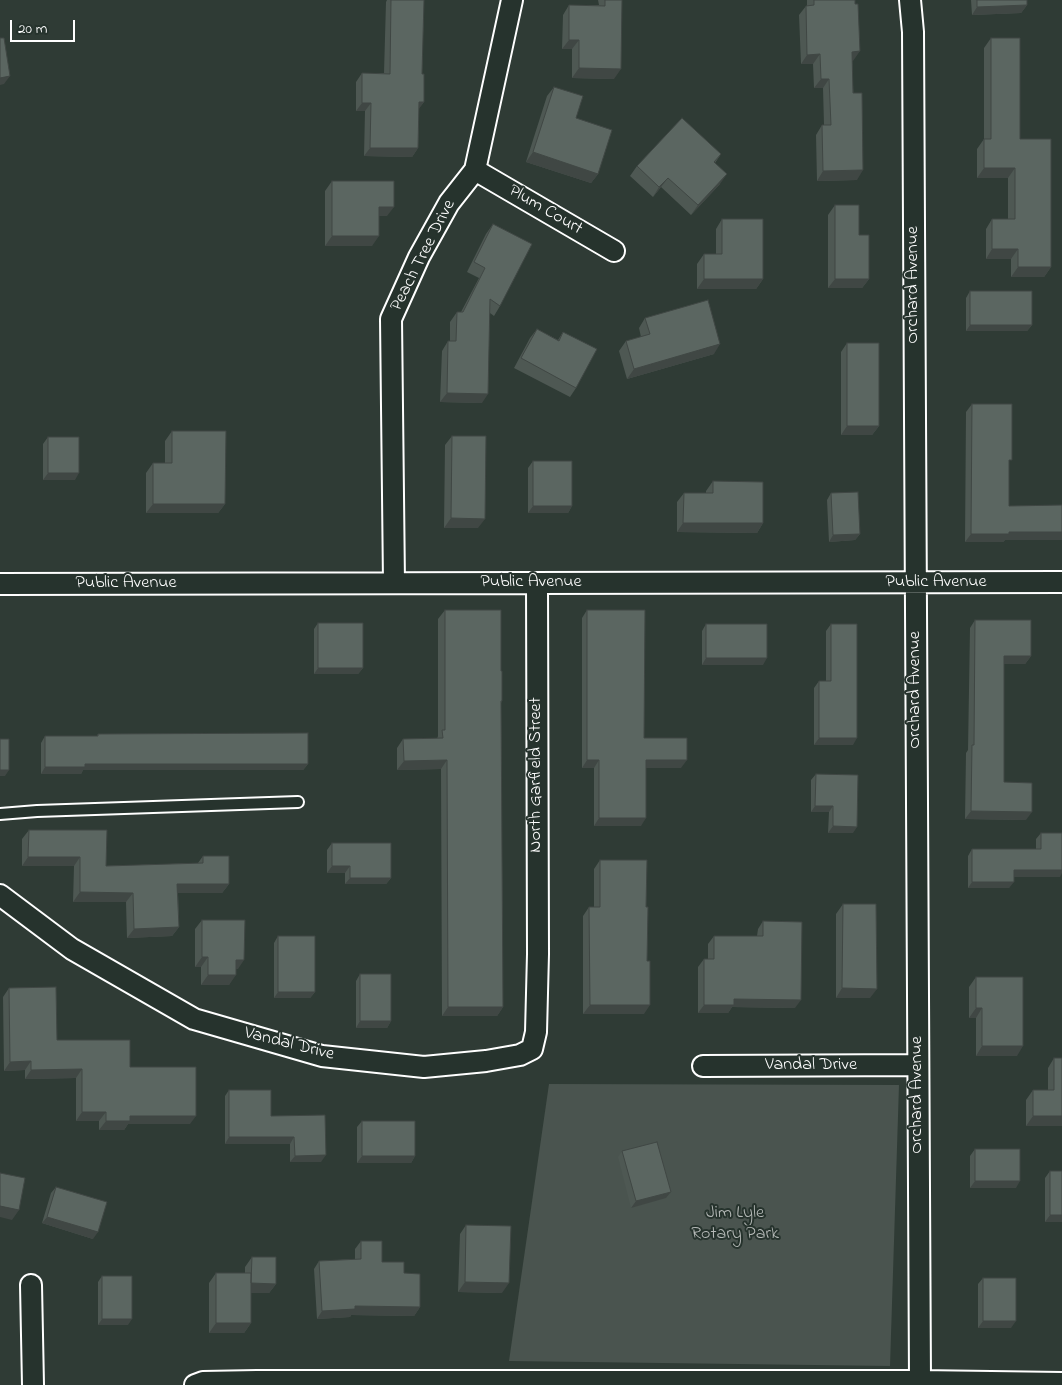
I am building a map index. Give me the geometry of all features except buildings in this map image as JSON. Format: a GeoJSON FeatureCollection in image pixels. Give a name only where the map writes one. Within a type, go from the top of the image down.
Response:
{"type":"FeatureCollection","features":[{"type":"Feature","properties":{"kind":"street","name":"Peach Tree Drive"},"geometry":{"type":"LineString","coordinates":[[394,584],[391,319],[419,257],[449,203],[475,170],[512,0]]}},
{"type":"Feature","properties":{"kind":"street","name":"Orchard Avenue"},"geometry":{"type":"LineString","coordinates":[[910,0],[913,32],[920,1381]]}},
{"type":"Feature","properties":{"kind":"street","name":"Plum Court"},"geometry":{"type":"LineString","coordinates":[[475,170],[614,251]]}},
{"type":"Feature","properties":{"kind":"street","name":"Public Avenue"},"geometry":{"type":"LineString","coordinates":[[0,584],[1062,582]]}},
{"type":"Feature","properties":{"kind":"street","name":"North Garfield Street"},"geometry":{"type":"LineString","coordinates":[[536,583],[538,967]]}},
{"type":"Feature","properties":{"kind":"street","name":"Vandal Drive"},"geometry":{"type":"LineString","coordinates":[[0,895],[72,949],[194,1019],[322,1056],[424,1067],[486,1061],[532,1050],[536,1032],[538,967]]}},
{"type":"Feature","properties":{"kind":"street","name":"Vandal Drive"},"geometry":{"type":"LineString","coordinates":[[703,1066],[918,1065]]}},
{"type":"Feature","properties":{"kind":"street"},"geometry":{"type":"LineString","coordinates":[[32,1285],[33,1385]]}},
{"type":"Feature","properties":{"kind":"street"},"geometry":{"type":"LineString","coordinates":[[195,1385],[203,1382],[920,1381],[1062,1383]]}},
{"type":"Feature","properties":{"kind":"lane"},"geometry":{"type":"LineString","coordinates":[[0,814],[37,811],[298,802]]}},
{"type":"Feature","properties":{"kind":"green space","name":"Jim Lyle Rotary Park"},"geometry":{"type":"Polygon","coordinates":[[[549,1084],[899,1085],[890,1366],[509,1361],[549,1084]]]}}]}
